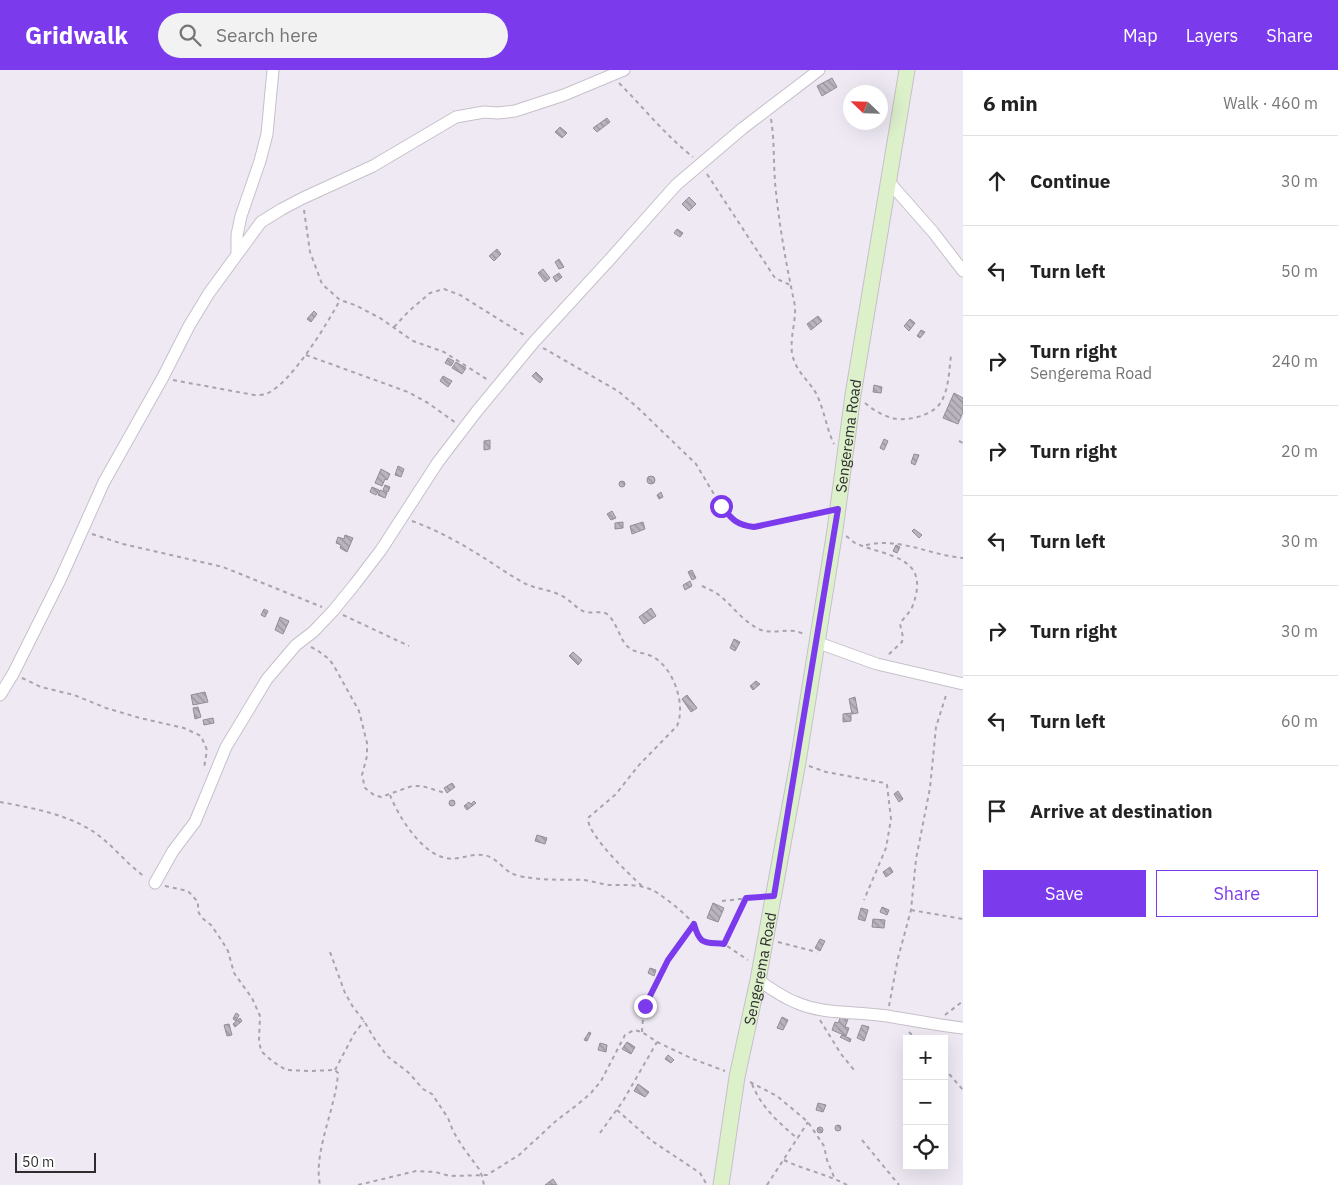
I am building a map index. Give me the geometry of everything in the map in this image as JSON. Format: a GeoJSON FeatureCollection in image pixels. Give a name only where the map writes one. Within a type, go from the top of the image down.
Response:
{"type":"FeatureCollection","features":[{"type":"Feature","properties":{"kind":"main road","name":"Sengerema Road"},"geometry":{"type":"LineString","coordinates":[[721,1185],[744,1080],[759,974],[798,762],[835,530],[853,395],[907,70]]}},
{"type":"Feature","properties":{"kind":"street"},"geometry":{"type":"LineString","coordinates":[[237,254],[237,236],[241,216],[267,134],[273,70]]}},
{"type":"Feature","properties":{"kind":"street"},"geometry":{"type":"LineString","coordinates":[[0,695],[83,531],[104,482],[163,377],[189,326],[209,293],[261,222],[303,198],[373,166],[456,117],[484,112],[516,111],[564,95],[624,70]]}},
{"type":"Feature","properties":{"kind":"street"},"geometry":{"type":"LineString","coordinates":[[155,883],[173,850],[195,822],[226,747],[267,679],[296,645],[313,632],[333,611],[381,550],[438,462],[497,386],[534,342],[676,185],[769,108],[819,70]]}},
{"type":"Feature","properties":{"kind":"street"},"geometry":{"type":"LineString","coordinates":[[889,182],[933,232],[963,271]]}},
{"type":"Feature","properties":{"kind":"street"},"geometry":{"type":"LineString","coordinates":[[816,642],[877,664],[963,684]]}},
{"type":"Feature","properties":{"kind":"street"},"geometry":{"type":"LineString","coordinates":[[759,974],[796,1003],[817,1008],[887,1016],[934,1025],[963,1028]]}},
{"type":"Feature","properties":{"kind":"path"},"geometry":{"type":"LineString","coordinates":[[612,76],[646,110],[668,136],[700,164],[775,278],[791,285]]}},
{"type":"Feature","properties":{"kind":"path"},"geometry":{"type":"LineString","coordinates":[[769,108],[774,135],[776,190],[782,237],[796,315],[791,335],[792,353],[797,367],[819,398],[835,446]]}},
{"type":"Feature","properties":{"kind":"path"},"geometry":{"type":"LineString","coordinates":[[303,198],[310,252],[322,284],[340,300],[355,305],[380,318],[413,341],[444,352],[497,386]]}},
{"type":"Feature","properties":{"kind":"path"},"geometry":{"type":"LineString","coordinates":[[394,327],[430,292],[444,289],[460,295],[534,342],[618,391],[696,464],[721,506],[733,520],[742,526],[754,527],[838,509]]}},
{"type":"Feature","properties":{"kind":"path"},"geometry":{"type":"LineString","coordinates":[[163,377],[254,394],[265,394],[291,373],[306,355],[330,320],[340,300]]}},
{"type":"Feature","properties":{"kind":"path"},"geometry":{"type":"LineString","coordinates":[[306,355],[408,392],[428,402],[464,428]]}},
{"type":"Feature","properties":{"kind":"path"},"geometry":{"type":"LineString","coordinates":[[853,395],[871,408],[890,418],[915,418],[934,411],[942,401],[948,379],[951,356]]}},
{"type":"Feature","properties":{"kind":"path"},"geometry":{"type":"LineString","coordinates":[[959,440],[963,442]]}},
{"type":"Feature","properties":{"kind":"path"},"geometry":{"type":"LineString","coordinates":[[402,517],[452,538],[528,585],[560,594],[577,608],[587,612],[607,614],[624,642],[630,648],[654,658],[666,670],[674,684],[678,699],[679,720],[677,726],[639,765],[616,794],[588,818],[589,826],[609,852],[625,871],[643,887]]}},
{"type":"Feature","properties":{"kind":"path"},"geometry":{"type":"LineString","coordinates":[[835,530],[864,546],[899,557],[913,570],[917,592],[912,608],[900,624],[903,637],[902,642],[877,664]]}},
{"type":"Feature","properties":{"kind":"path"},"geometry":{"type":"LineString","coordinates":[[83,531],[123,544],[223,567],[333,611],[409,646]]}},
{"type":"Feature","properties":{"kind":"path"},"geometry":{"type":"LineString","coordinates":[[864,546],[880,542],[908,545],[928,552],[963,558]]}},
{"type":"Feature","properties":{"kind":"path"},"geometry":{"type":"LineString","coordinates":[[702,586],[717,593],[748,622],[761,630],[780,632],[795,630],[816,642]]}},
{"type":"Feature","properties":{"kind":"path"},"geometry":{"type":"LineString","coordinates":[[296,645],[317,650],[329,659],[359,711],[367,743],[367,756],[362,776],[362,783],[365,788],[374,795],[381,797],[412,786],[422,786],[445,793]]}},
{"type":"Feature","properties":{"kind":"path"},"geometry":{"type":"LineString","coordinates":[[12,674],[40,687],[74,695],[106,708],[140,718],[184,728],[201,736],[207,750],[204,771],[208,789]]}},
{"type":"Feature","properties":{"kind":"path"},"geometry":{"type":"LineString","coordinates":[[887,1016],[898,958],[911,910],[916,859],[930,788],[936,727],[951,682]]}},
{"type":"Feature","properties":{"kind":"path"},"geometry":{"type":"LineString","coordinates":[[798,762],[826,772],[885,783],[887,785],[891,819],[886,848],[864,900]]}},
{"type":"Feature","properties":{"kind":"path"},"geometry":{"type":"LineString","coordinates":[[390,795],[393,804],[412,834],[434,854],[445,858],[457,859],[473,855],[485,855],[510,872],[525,877],[584,880],[610,885],[627,884],[654,891],[667,899],[694,924],[696,933],[706,944],[724,944],[759,974]]}},
{"type":"Feature","properties":{"kind":"path"},"geometry":{"type":"LineString","coordinates":[[0,802],[72,820],[90,829],[127,864],[155,883],[188,891],[198,902],[198,911],[211,925],[228,951],[234,973],[252,998],[260,1016],[259,1040],[262,1051],[272,1061],[286,1070],[334,1070],[338,1073],[338,1082],[318,1167],[320,1185],[316,1185]]}},
{"type":"Feature","properties":{"kind":"path"},"geometry":{"type":"LineString","coordinates":[[722,901],[774,896]]}},
{"type":"Feature","properties":{"kind":"path"},"geometry":{"type":"LineString","coordinates":[[724,944],[746,898]]}},
{"type":"Feature","properties":{"kind":"path"},"geometry":{"type":"LineString","coordinates":[[911,910],[963,919]]}},
{"type":"Feature","properties":{"kind":"path"},"geometry":{"type":"LineString","coordinates":[[642,1032],[645,1006],[657,980],[668,960],[694,924]]}},
{"type":"Feature","properties":{"kind":"path"},"geometry":{"type":"LineString","coordinates":[[766,939],[818,952]]}},
{"type":"Feature","properties":{"kind":"path"},"geometry":{"type":"LineString","coordinates":[[330,952],[352,1007],[388,1056],[409,1073],[423,1089],[432,1094],[482,1176],[484,1185]]}},
{"type":"Feature","properties":{"kind":"path"},"geometry":{"type":"LineString","coordinates":[[934,1025],[963,1001]]}},
{"type":"Feature","properties":{"kind":"path"},"geometry":{"type":"LineString","coordinates":[[817,1008],[828,1035],[840,1054],[854,1070]]}},
{"type":"Feature","properties":{"kind":"path"},"geometry":{"type":"LineString","coordinates":[[334,1070],[354,1034],[364,1021]]}},
{"type":"Feature","properties":{"kind":"path"},"geometry":{"type":"LineString","coordinates":[[358,1185],[416,1171],[435,1172],[450,1176],[487,1175],[519,1155],[557,1120],[577,1105],[601,1081],[625,1034],[634,1030],[642,1032],[657,1042],[693,1059],[777,1096],[808,1122],[824,1146],[834,1177]]}},
{"type":"Feature","properties":{"kind":"path"},"geometry":{"type":"LineString","coordinates":[[600,1132],[641,1072],[657,1042]]}},
{"type":"Feature","properties":{"kind":"path"},"geometry":{"type":"LineString","coordinates":[[948,1073],[963,1090]]}},
{"type":"Feature","properties":{"kind":"path"},"geometry":{"type":"LineString","coordinates":[[744,1080],[765,1108],[798,1139]]}},
{"type":"Feature","properties":{"kind":"path"},"geometry":{"type":"LineString","coordinates":[[616,1110],[652,1141],[700,1173],[707,1185]]}},
{"type":"Feature","properties":{"kind":"path"},"geometry":{"type":"LineString","coordinates":[[767,1185],[808,1122]]}},
{"type":"Feature","properties":{"kind":"path"},"geometry":{"type":"LineString","coordinates":[[862,1140],[899,1185]]}},
{"type":"Feature","properties":{"kind":"path"},"geometry":{"type":"LineString","coordinates":[[784,1160],[801,1168],[834,1177],[847,1185]]}},
{"type":"Feature","properties":{"kind":"building"},"geometry":{"type":"Polygon","coordinates":[[[832,78],[837,87],[822,96],[817,86],[832,78]]]}},
{"type":"Feature","properties":{"kind":"building"},"geometry":{"type":"Polygon","coordinates":[[[607,118],[610,122],[597,132],[593,128],[607,118]]]}},
{"type":"Feature","properties":{"kind":"building"},"geometry":{"type":"Polygon","coordinates":[[[560,127],[567,133],[562,138],[555,132],[560,127]]]}},
{"type":"Feature","properties":{"kind":"building"},"geometry":{"type":"Polygon","coordinates":[[[689,197],[696,204],[689,211],[682,204],[689,197]]]}},
{"type":"Feature","properties":{"kind":"building"},"geometry":{"type":"Polygon","coordinates":[[[677,229],[683,233],[680,237],[674,233],[677,229]]]}},
{"type":"Feature","properties":{"kind":"building"},"geometry":{"type":"Polygon","coordinates":[[[497,249],[501,254],[494,261],[489,256],[497,249]]]}},
{"type":"Feature","properties":{"kind":"building"},"geometry":{"type":"Polygon","coordinates":[[[559,259],[564,267],[559,269],[555,262],[559,259]]]}},
{"type":"Feature","properties":{"kind":"building"},"geometry":{"type":"Polygon","coordinates":[[[543,269],[550,278],[545,282],[538,273],[543,269]]]}},
{"type":"Feature","properties":{"kind":"building"},"geometry":{"type":"Polygon","coordinates":[[[559,273],[562,277],[556,282],[553,277],[559,273]]]}},
{"type":"Feature","properties":{"kind":"building"},"geometry":{"type":"Polygon","coordinates":[[[314,311],[317,314],[311,322],[307,319],[314,311]]]}},
{"type":"Feature","properties":{"kind":"building"},"geometry":{"type":"Polygon","coordinates":[[[818,316],[822,321],[811,330],[807,324],[818,316]]]}},
{"type":"Feature","properties":{"kind":"building"},"geometry":{"type":"Polygon","coordinates":[[[910,319],[915,323],[909,331],[904,326],[910,319]]]}},
{"type":"Feature","properties":{"kind":"building"},"geometry":{"type":"Polygon","coordinates":[[[921,330],[925,332],[920,338],[917,336],[921,330]]]}},
{"type":"Feature","properties":{"kind":"building"},"geometry":{"type":"Polygon","coordinates":[[[448,358],[454,361],[451,366],[445,363],[448,358]]]}},
{"type":"Feature","properties":{"kind":"building"},"geometry":{"type":"Polygon","coordinates":[[[456,362],[466,368],[462,374],[452,368],[456,362]]]}},
{"type":"Feature","properties":{"kind":"building"},"geometry":{"type":"Polygon","coordinates":[[[536,372],[543,379],[540,383],[532,376],[536,372]]]}},
{"type":"Feature","properties":{"kind":"building"},"geometry":{"type":"Polygon","coordinates":[[[443,376],[452,381],[448,387],[440,381],[443,376]]]}},
{"type":"Feature","properties":{"kind":"building"},"geometry":{"type":"Polygon","coordinates":[[[874,385],[882,387],[881,393],[873,392],[874,385]]]}},
{"type":"Feature","properties":{"kind":"building"},"geometry":{"type":"Polygon","coordinates":[[[954,393],[963,398],[963,412],[958,424],[943,418],[954,393]]]}},
{"type":"Feature","properties":{"kind":"building"},"geometry":{"type":"Polygon","coordinates":[[[884,439],[888,441],[884,450],[880,448],[884,439]]]}},
{"type":"Feature","properties":{"kind":"building"},"geometry":{"type":"Polygon","coordinates":[[[490,440],[490,449],[484,450],[484,441],[490,440]]]}},
{"type":"Feature","properties":{"kind":"building"},"geometry":{"type":"Polygon","coordinates":[[[914,454],[919,455],[915,465],[911,463],[914,454]]]}},
{"type":"Feature","properties":{"kind":"building"},"geometry":{"type":"Polygon","coordinates":[[[398,466],[404,469],[401,477],[395,475],[398,466]]]}},
{"type":"Feature","properties":{"kind":"building"},"geometry":{"type":"Polygon","coordinates":[[[381,469],[390,474],[382,486],[375,483],[381,469]]]}},
{"type":"Feature","properties":{"kind":"building"},"geometry":{"type":"Polygon","coordinates":[[[651,476],[655,480],[651,484],[647,480],[651,476]]]}},
{"type":"Feature","properties":{"kind":"building"},"geometry":{"type":"Polygon","coordinates":[[[622,481],[625,484],[622,487],[619,484],[622,481]]]}},
{"type":"Feature","properties":{"kind":"building"},"geometry":{"type":"Polygon","coordinates":[[[385,485],[390,487],[388,492],[383,490],[385,485]]]}},
{"type":"Feature","properties":{"kind":"building"},"geometry":{"type":"Polygon","coordinates":[[[372,487],[379,490],[376,495],[370,492],[372,487]]]}},
{"type":"Feature","properties":{"kind":"building"},"geometry":{"type":"Polygon","coordinates":[[[380,490],[387,493],[385,498],[378,495],[380,490]]]}},
{"type":"Feature","properties":{"kind":"building"},"geometry":{"type":"Polygon","coordinates":[[[661,492],[663,497],[659,499],[657,495],[661,492]]]}},
{"type":"Feature","properties":{"kind":"building"},"geometry":{"type":"Polygon","coordinates":[[[612,511],[616,518],[611,520],[607,514],[612,511]]]}},
{"type":"Feature","properties":{"kind":"building"},"geometry":{"type":"Polygon","coordinates":[[[623,522],[623,528],[615,529],[615,523],[623,522]]]}},
{"type":"Feature","properties":{"kind":"building"},"geometry":{"type":"Polygon","coordinates":[[[643,522],[645,529],[632,534],[630,526],[643,522]]]}},
{"type":"Feature","properties":{"kind":"building"},"geometry":{"type":"Polygon","coordinates":[[[914,529],[922,535],[919,538],[912,531],[914,529]]]}},
{"type":"Feature","properties":{"kind":"building"},"geometry":{"type":"Polygon","coordinates":[[[345,535],[353,538],[347,552],[340,548],[341,545],[336,543],[338,537],[344,539],[345,535]]]}},
{"type":"Feature","properties":{"kind":"building"},"geometry":{"type":"Polygon","coordinates":[[[896,545],[900,547],[897,553],[893,551],[896,545]]]}},
{"type":"Feature","properties":{"kind":"building"},"geometry":{"type":"Polygon","coordinates":[[[692,570],[696,578],[692,580],[688,572],[692,570]]]}},
{"type":"Feature","properties":{"kind":"building"},"geometry":{"type":"Polygon","coordinates":[[[690,581],[692,586],[685,590],[683,585],[690,581]]]}},
{"type":"Feature","properties":{"kind":"building"},"geometry":{"type":"Polygon","coordinates":[[[651,608],[656,616],[644,624],[639,617],[651,608]]]}},
{"type":"Feature","properties":{"kind":"building"},"geometry":{"type":"Polygon","coordinates":[[[264,609],[268,611],[265,617],[261,615],[264,609]]]}},
{"type":"Feature","properties":{"kind":"building"},"geometry":{"type":"Polygon","coordinates":[[[280,617],[289,621],[283,634],[275,630],[280,617]]]}},
{"type":"Feature","properties":{"kind":"building"},"geometry":{"type":"Polygon","coordinates":[[[734,639],[740,642],[735,651],[730,648],[734,639]]]}},
{"type":"Feature","properties":{"kind":"building"},"geometry":{"type":"Polygon","coordinates":[[[573,652],[582,660],[578,665],[569,656],[573,652]]]}},
{"type":"Feature","properties":{"kind":"building"},"geometry":{"type":"Polygon","coordinates":[[[756,681],[760,684],[753,690],[750,686],[756,681]]]}},
{"type":"Feature","properties":{"kind":"building"},"geometry":{"type":"Polygon","coordinates":[[[205,692],[208,702],[193,705],[191,695],[205,692]]]}},
{"type":"Feature","properties":{"kind":"building"},"geometry":{"type":"Polygon","coordinates":[[[687,695],[697,708],[691,712],[682,699],[687,695]]]}},
{"type":"Feature","properties":{"kind":"building"},"geometry":{"type":"Polygon","coordinates":[[[855,697],[858,713],[852,714],[849,699],[855,697]]]}},
{"type":"Feature","properties":{"kind":"building"},"geometry":{"type":"Polygon","coordinates":[[[198,707],[201,717],[195,719],[193,708],[198,707]]]}},
{"type":"Feature","properties":{"kind":"building"},"geometry":{"type":"Polygon","coordinates":[[[851,713],[851,721],[843,722],[843,714],[851,713]]]}},
{"type":"Feature","properties":{"kind":"building"},"geometry":{"type":"Polygon","coordinates":[[[213,718],[214,723],[204,725],[203,720],[213,718]]]}},
{"type":"Feature","properties":{"kind":"building"},"geometry":{"type":"Polygon","coordinates":[[[452,783],[455,787],[447,793],[444,788],[452,783]]]}},
{"type":"Feature","properties":{"kind":"building"},"geometry":{"type":"Polygon","coordinates":[[[898,791],[903,799],[899,802],[894,794],[898,791]]]}},
{"type":"Feature","properties":{"kind":"building"},"geometry":{"type":"Polygon","coordinates":[[[452,800],[455,803],[452,806],[449,803],[452,800]]]}},
{"type":"Feature","properties":{"kind":"building"},"geometry":{"type":"Polygon","coordinates":[[[474,801],[476,803],[467,810],[464,806],[474,801]]]}},
{"type":"Feature","properties":{"kind":"building"},"geometry":{"type":"Polygon","coordinates":[[[537,835],[547,838],[545,844],[535,841],[537,835]]]}},
{"type":"Feature","properties":{"kind":"building"},"geometry":{"type":"Polygon","coordinates":[[[890,867],[893,872],[886,877],[883,872],[890,867]]]}},
{"type":"Feature","properties":{"kind":"building"},"geometry":{"type":"Polygon","coordinates":[[[713,903],[724,908],[718,922],[707,918],[713,903]]]}},
{"type":"Feature","properties":{"kind":"building"},"geometry":{"type":"Polygon","coordinates":[[[882,907],[889,910],[887,915],[880,912],[882,907]]]}},
{"type":"Feature","properties":{"kind":"building"},"geometry":{"type":"Polygon","coordinates":[[[861,908],[868,910],[865,921],[858,919],[861,908]]]}},
{"type":"Feature","properties":{"kind":"building"},"geometry":{"type":"Polygon","coordinates":[[[873,919],[885,920],[884,928],[872,927],[873,919]]]}},
{"type":"Feature","properties":{"kind":"building"},"geometry":{"type":"Polygon","coordinates":[[[820,939],[825,941],[820,951],[815,948],[820,939]]]}},
{"type":"Feature","properties":{"kind":"building"},"geometry":{"type":"Polygon","coordinates":[[[650,968],[656,970],[654,976],[648,973],[650,968]]]}},
{"type":"Feature","properties":{"kind":"building"},"geometry":{"type":"Polygon","coordinates":[[[236,1013],[239,1015],[236,1021],[233,1019],[236,1013]]]}},
{"type":"Feature","properties":{"kind":"building"},"geometry":{"type":"Polygon","coordinates":[[[841,1016],[848,1019],[845,1027],[849,1028],[846,1036],[832,1030],[835,1022],[838,1023],[841,1016]]]}},
{"type":"Feature","properties":{"kind":"building"},"geometry":{"type":"Polygon","coordinates":[[[782,1017],[788,1020],[783,1030],[777,1028],[782,1017]]]}},
{"type":"Feature","properties":{"kind":"building"},"geometry":{"type":"Polygon","coordinates":[[[240,1018],[242,1021],[235,1027],[233,1024],[240,1018]]]}},
{"type":"Feature","properties":{"kind":"building"},"geometry":{"type":"Polygon","coordinates":[[[229,1024],[232,1035],[227,1036],[224,1025],[229,1024]]]}},
{"type":"Feature","properties":{"kind":"building"},"geometry":{"type":"Polygon","coordinates":[[[862,1025],[869,1027],[864,1041],[857,1038],[862,1025]]]}},
{"type":"Feature","properties":{"kind":"building"},"geometry":{"type":"Polygon","coordinates":[[[589,1032],[591,1033],[587,1041],[584,1040],[589,1032]]]}},
{"type":"Feature","properties":{"kind":"building"},"geometry":{"type":"Polygon","coordinates":[[[842,1035],[851,1039],[850,1042],[840,1037],[842,1035]]]}},
{"type":"Feature","properties":{"kind":"building"},"geometry":{"type":"Polygon","coordinates":[[[627,1042],[635,1047],[631,1054],[622,1049],[627,1042]]]}},
{"type":"Feature","properties":{"kind":"building"},"geometry":{"type":"Polygon","coordinates":[[[600,1043],[607,1045],[606,1052],[598,1050],[600,1043]]]}},
{"type":"Feature","properties":{"kind":"building"},"geometry":{"type":"Polygon","coordinates":[[[668,1055],[674,1060],[671,1063],[665,1059],[668,1055]]]}},
{"type":"Feature","properties":{"kind":"building"},"geometry":{"type":"Polygon","coordinates":[[[638,1084],[649,1092],[645,1097],[634,1091],[638,1084]]]}},
{"type":"Feature","properties":{"kind":"building"},"geometry":{"type":"Polygon","coordinates":[[[818,1103],[826,1105],[823,1112],[816,1110],[818,1103]]]}},
{"type":"Feature","properties":{"kind":"building"},"geometry":{"type":"Polygon","coordinates":[[[838,1125],[841,1128],[838,1131],[835,1128],[838,1125]]]}},
{"type":"Feature","properties":{"kind":"building"},"geometry":{"type":"Polygon","coordinates":[[[820,1127],[823,1130],[820,1133],[817,1130],[820,1127]]]}},
{"type":"Feature","properties":{"kind":"building"},"geometry":{"type":"Polygon","coordinates":[[[553,1179],[557,1185],[545,1185],[553,1179]]]}},
{"type":"Feature","properties":{"kind":"route"},"geometry":{"type":"LineString","coordinates":[[645,1006],[668,960],[694,924],[696,933],[706,944],[724,944],[746,898],[774,896],[798,762],[838,509],[754,527],[742,526],[733,520],[721,506]]}}]}
